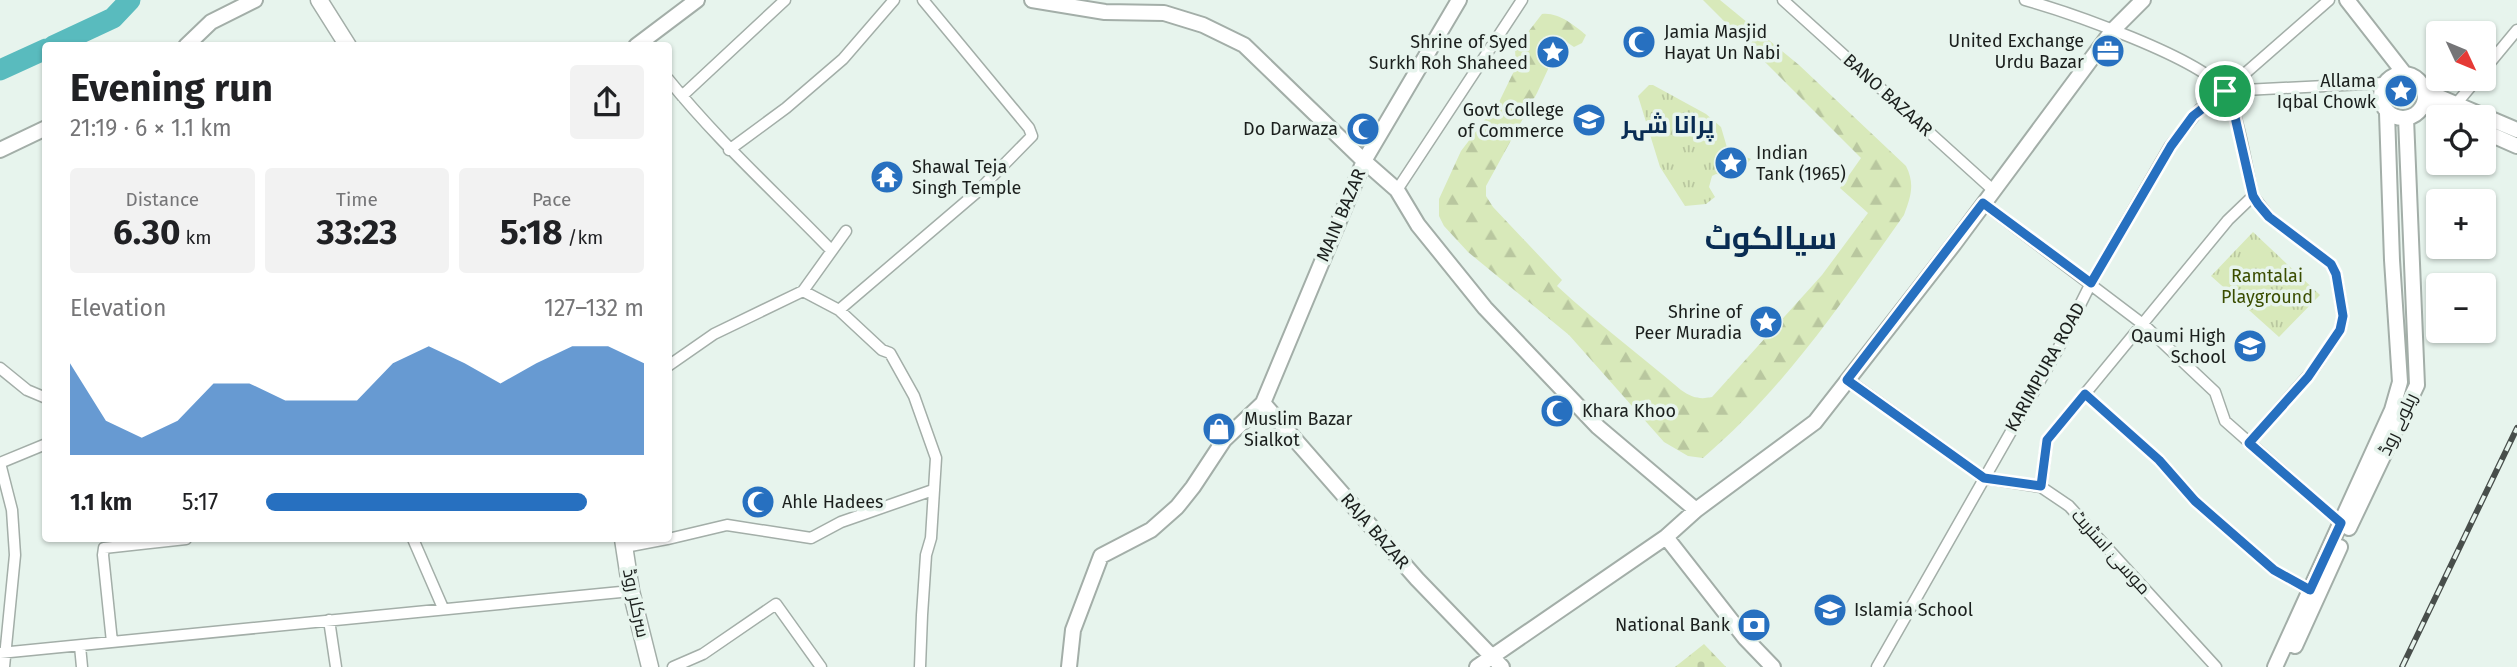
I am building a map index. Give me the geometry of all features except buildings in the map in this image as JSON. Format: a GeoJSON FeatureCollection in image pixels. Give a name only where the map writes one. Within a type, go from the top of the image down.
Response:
{"type":"FeatureCollection","features":[{"type":"Feature","properties":{"kind":"main road"},"geometry":{"type":"LineString","coordinates":[[319,0],[345,42]]}},
{"type":"Feature","properties":{"kind":"main road","name":"سرکلر روڈ"},"geometry":{"type":"LineString","coordinates":[[624,543],[631,591],[650,667]]}},
{"type":"Feature","properties":{"kind":"street"},"geometry":{"type":"LineString","coordinates":[[190,42],[211,22],[255,0]]}},
{"type":"Feature","properties":{"kind":"street"},"geometry":{"type":"LineString","coordinates":[[644,42],[697,0]]}},
{"type":"Feature","properties":{"kind":"street"},"geometry":{"type":"LineString","coordinates":[[682,96],[785,0]]}},
{"type":"Feature","properties":{"kind":"street"},"geometry":{"type":"LineString","coordinates":[[729,150],[786,108],[843,59],[894,0]]}},
{"type":"Feature","properties":{"kind":"street"},"geometry":{"type":"LineString","coordinates":[[839,310],[976,193],[1032,136],[1029,128],[923,0]]}},
{"type":"Feature","properties":{"kind":"street"},"geometry":{"type":"LineString","coordinates":[[1032,0],[1105,12],[1164,13],[1185,18],[1244,45],[1364,162],[1397,190],[1418,225],[1485,308],[1598,427],[1696,510]]}},
{"type":"Feature","properties":{"kind":"street","name":"MAIN BAZAR"},"geometry":{"type":"LineString","coordinates":[[1263,403],[1364,162],[1460,0]]}},
{"type":"Feature","properties":{"kind":"street"},"geometry":{"type":"LineString","coordinates":[[1397,190],[1522,0]]}},
{"type":"Feature","properties":{"kind":"street","name":"BANO BAZAAR"},"geometry":{"type":"LineString","coordinates":[[1783,0],[1993,190]]}},
{"type":"Feature","properties":{"kind":"street"},"geometry":{"type":"LineString","coordinates":[[2025,0],[2183,60],[2225,91],[2232,104],[2253,196],[2269,217],[2331,264],[2336,274],[2343,316],[2340,330],[2314,369],[2249,443]]}},
{"type":"Feature","properties":{"kind":"street"},"geometry":{"type":"LineString","coordinates":[[1477,667],[1666,537],[1696,510],[1815,422],[2112,31],[2143,0]]}},
{"type":"Feature","properties":{"kind":"street","name":"KARIMPURA ROAD"},"geometry":{"type":"LineString","coordinates":[[1877,667],[2058,349],[2091,283],[2171,146],[2193,116],[2329,0]]}},
{"type":"Feature","properties":{"kind":"street"},"geometry":{"type":"LineString","coordinates":[[2347,0],[2404,73],[2417,79],[2424,98],[2440,105]]}},
{"type":"Feature","properties":{"kind":"street"},"geometry":{"type":"LineString","coordinates":[[2496,55],[2517,30]]}},
{"type":"Feature","properties":{"kind":"street"},"geometry":{"type":"LineString","coordinates":[[2225,91],[2384,83],[2396,74],[2404,73]]}},
{"type":"Feature","properties":{"kind":"street"},"geometry":{"type":"LineString","coordinates":[[1983,203],[2144,325],[2215,392],[2225,421],[2344,526],[2392,410],[2400,382],[2392,260],[2387,113],[2380,97],[2384,83]]}},
{"type":"Feature","properties":{"kind":"street"},"geometry":{"type":"LineString","coordinates":[[672,84],[729,150],[761,178],[831,250]]}},
{"type":"Feature","properties":{"kind":"street"},"geometry":{"type":"LineString","coordinates":[[2387,113],[2399,118],[2413,116],[2424,98]]}},
{"type":"Feature","properties":{"kind":"street","name":"ریلوے روڈ"},"geometry":{"type":"LineString","coordinates":[[2285,667],[2344,526],[2417,385],[2406,118]]}},
{"type":"Feature","properties":{"kind":"street"},"geometry":{"type":"LineString","coordinates":[[2496,124],[2517,130]]}},
{"type":"Feature","properties":{"kind":"street"},"geometry":{"type":"LineString","coordinates":[[0,150],[42,130]]}},
{"type":"Feature","properties":{"kind":"street"},"geometry":{"type":"LineString","coordinates":[[2496,137],[2517,146]]}},
{"type":"Feature","properties":{"kind":"street"},"geometry":{"type":"LineString","coordinates":[[2041,486],[2047,440],[2228,220],[2253,196]]}},
{"type":"Feature","properties":{"kind":"street"},"geometry":{"type":"LineString","coordinates":[[672,363],[714,334],[803,291],[846,231]]}},
{"type":"Feature","properties":{"kind":"street"},"geometry":{"type":"LineString","coordinates":[[803,291],[839,310],[883,350],[890,353],[914,396],[936,458],[931,538],[926,555],[920,667]]}},
{"type":"Feature","properties":{"kind":"street"},"geometry":{"type":"LineString","coordinates":[[0,368],[27,390],[42,396]]}},
{"type":"Feature","properties":{"kind":"street"},"geometry":{"type":"LineString","coordinates":[[1847,380],[1984,478]]}},
{"type":"Feature","properties":{"kind":"street"},"geometry":{"type":"LineString","coordinates":[[2085,394],[2159,460],[2205,510],[2274,570],[2315,592],[2275,667]]}},
{"type":"Feature","properties":{"kind":"street"},"geometry":{"type":"LineString","coordinates":[[1069,667],[1073,630],[1101,556],[1150,530],[1177,507],[1194,487],[1223,440],[1263,403]]}},
{"type":"Feature","properties":{"kind":"street","name":"RAJA BAZAR"},"geometry":{"type":"LineString","coordinates":[[1263,403],[1417,579],[1502,667]]}},
{"type":"Feature","properties":{"kind":"street"},"geometry":{"type":"LineString","coordinates":[[4,667],[3,654],[15,555],[12,510],[0,463],[42,446]]}},
{"type":"Feature","properties":{"kind":"street","name":"موسیٰ اسٹریٹ"},"geometry":{"type":"LineString","coordinates":[[1984,478],[2041,486],[2069,506],[2214,666]]}},
{"type":"Feature","properties":{"kind":"street"},"geometry":{"type":"LineString","coordinates":[[672,538],[727,525],[811,538],[841,522],[933,489]]}},
{"type":"Feature","properties":{"kind":"street"},"geometry":{"type":"LineString","coordinates":[[1666,537],[1745,638],[1773,667]]}},
{"type":"Feature","properties":{"kind":"street"},"geometry":{"type":"LineString","coordinates":[[112,642],[104,548],[159,542]]}},
{"type":"Feature","properties":{"kind":"street"},"geometry":{"type":"LineString","coordinates":[[418,542],[443,608]]}},
{"type":"Feature","properties":{"kind":"street"},"geometry":{"type":"LineString","coordinates":[[3,654],[631,591]]}},
{"type":"Feature","properties":{"kind":"street"},"geometry":{"type":"LineString","coordinates":[[673,667],[703,654],[776,604],[821,667]]}},
{"type":"Feature","properties":{"kind":"street"},"geometry":{"type":"LineString","coordinates":[[329,620],[336,667]]}},
{"type":"Feature","properties":{"kind":"street"},"geometry":{"type":"LineString","coordinates":[[80,646],[82,667]]}},
{"type":"Feature","properties":{"kind":"green space"},"geometry":{"type":"Polygon","coordinates":[[[1703,0],[1720,0],[1799,65],[1906,166],[1911,184],[1904,215],[1811,343],[1760,403],[1703,458],[1688,456],[1664,442],[1569,335],[1468,252],[1444,226],[1439,216],[1439,199],[1461,151],[1500,100],[1516,67],[1515,49],[1542,14],[1560,17],[1576,27],[1586,35],[1582,43],[1574,47],[1562,39],[1537,93],[1486,186],[1486,196],[1493,207],[1562,280],[1557,286],[1572,300],[1681,390],[1695,397],[1712,397],[1822,275],[1868,213],[1840,188],[1861,158],[1703,0]]]}},
{"type":"Feature","properties":{"kind":"green space"},"geometry":{"type":"Polygon","coordinates":[[[1649,85],[1706,114],[1721,127],[1728,151],[1751,159],[1734,177],[1716,174],[1712,176],[1709,187],[1715,197],[1706,204],[1685,206],[1660,167],[1638,96],[1649,85]]]}},
{"type":"Feature","properties":{"kind":"green space","name":"Ramtalai Playground"},"geometry":{"type":"Polygon","coordinates":[[[2253,232],[2320,295],[2279,337],[2211,276],[2253,232]]]}},
{"type":"Feature","properties":{"kind":"green space"},"geometry":{"type":"Polygon","coordinates":[[[1704,644],[1726,667],[1675,667],[1704,644]]]}},
{"type":"Feature","properties":{"kind":"waterway"},"geometry":{"type":"LineString","coordinates":[[62,42],[113,18],[130,0]]}},
{"type":"Feature","properties":{"kind":"waterway"},"geometry":{"type":"LineString","coordinates":[[0,70],[42,51]]}},
{"type":"Feature","properties":{"kind":"railway"},"geometry":{"type":"LineString","coordinates":[[2402,667],[2517,428]]}},
{"type":"Feature","properties":{"kind":"place","name":"Jamia Masjid Hayat Un Nabi"},"geometry":{"type":"Point","coordinates":[1639,42]}},
{"type":"Feature","properties":{"kind":"place","name":"United Exchange Urdu Bazar"},"geometry":{"type":"Point","coordinates":[2108,51]}},
{"type":"Feature","properties":{"kind":"place","name":"Shrine of Syed Surkh Roh Shaheed"},"geometry":{"type":"Point","coordinates":[1553,52]}},
{"type":"Feature","properties":{"kind":"place","name":"Allama Iqbal Chowk"},"geometry":{"type":"Point","coordinates":[2401,91]}},
{"type":"Feature","properties":{"kind":"place","name":"Govt College of Commerce"},"geometry":{"type":"Point","coordinates":[1589,120]}},
{"type":"Feature","properties":{"kind":"place","name":"Do Darwaza"},"geometry":{"type":"Point","coordinates":[1363,129]}},
{"type":"Feature","properties":{"kind":"place","name":"Indian Tank (1965)"},"geometry":{"type":"Point","coordinates":[1731,163]}},
{"type":"Feature","properties":{"kind":"place","name":"Shawal Teja Singh Temple"},"geometry":{"type":"Point","coordinates":[887,177]}},
{"type":"Feature","properties":{"kind":"place","name":"Shrine of Peer Muradia"},"geometry":{"type":"Point","coordinates":[1766,322]}},
{"type":"Feature","properties":{"kind":"place","name":"Qaumi High School"},"geometry":{"type":"Point","coordinates":[2250,346]}},
{"type":"Feature","properties":{"kind":"place","name":"Khara Khoo"},"geometry":{"type":"Point","coordinates":[1557,411]}},
{"type":"Feature","properties":{"kind":"place","name":"Muslim Bazar Sialkot"},"geometry":{"type":"Point","coordinates":[1219,429]}},
{"type":"Feature","properties":{"kind":"place","name":"Ahle Hadees"},"geometry":{"type":"Point","coordinates":[758,502]}},
{"type":"Feature","properties":{"kind":"place","name":"Islamia School"},"geometry":{"type":"Point","coordinates":[1830,610]}},
{"type":"Feature","properties":{"kind":"place","name":"National Bank"},"geometry":{"type":"Point","coordinates":[1754,625]}},
{"type":"Feature","properties":{"kind":"district","name":"پرانا شہر"},"geometry":{"type":"Point","coordinates":[1668,125]}},
{"type":"Feature","properties":{"kind":"district","name":"سیالکوٹ"},"geometry":{"type":"Point","coordinates":[1771,238]}},
{"type":"Feature","properties":{"kind":"route"},"geometry":{"type":"LineString","coordinates":[[2225,91],[2232,104],[2253,196],[2269,217],[2331,264],[2336,274],[2343,316],[2340,330],[2308,377],[2249,443],[2341,523],[2310,590],[2274,570],[2195,501],[2159,460],[2085,394],[2047,440],[2041,486],[1984,478],[1847,380],[1983,203],[2091,283],[2171,146],[2193,116],[2225,91]]}}]}
